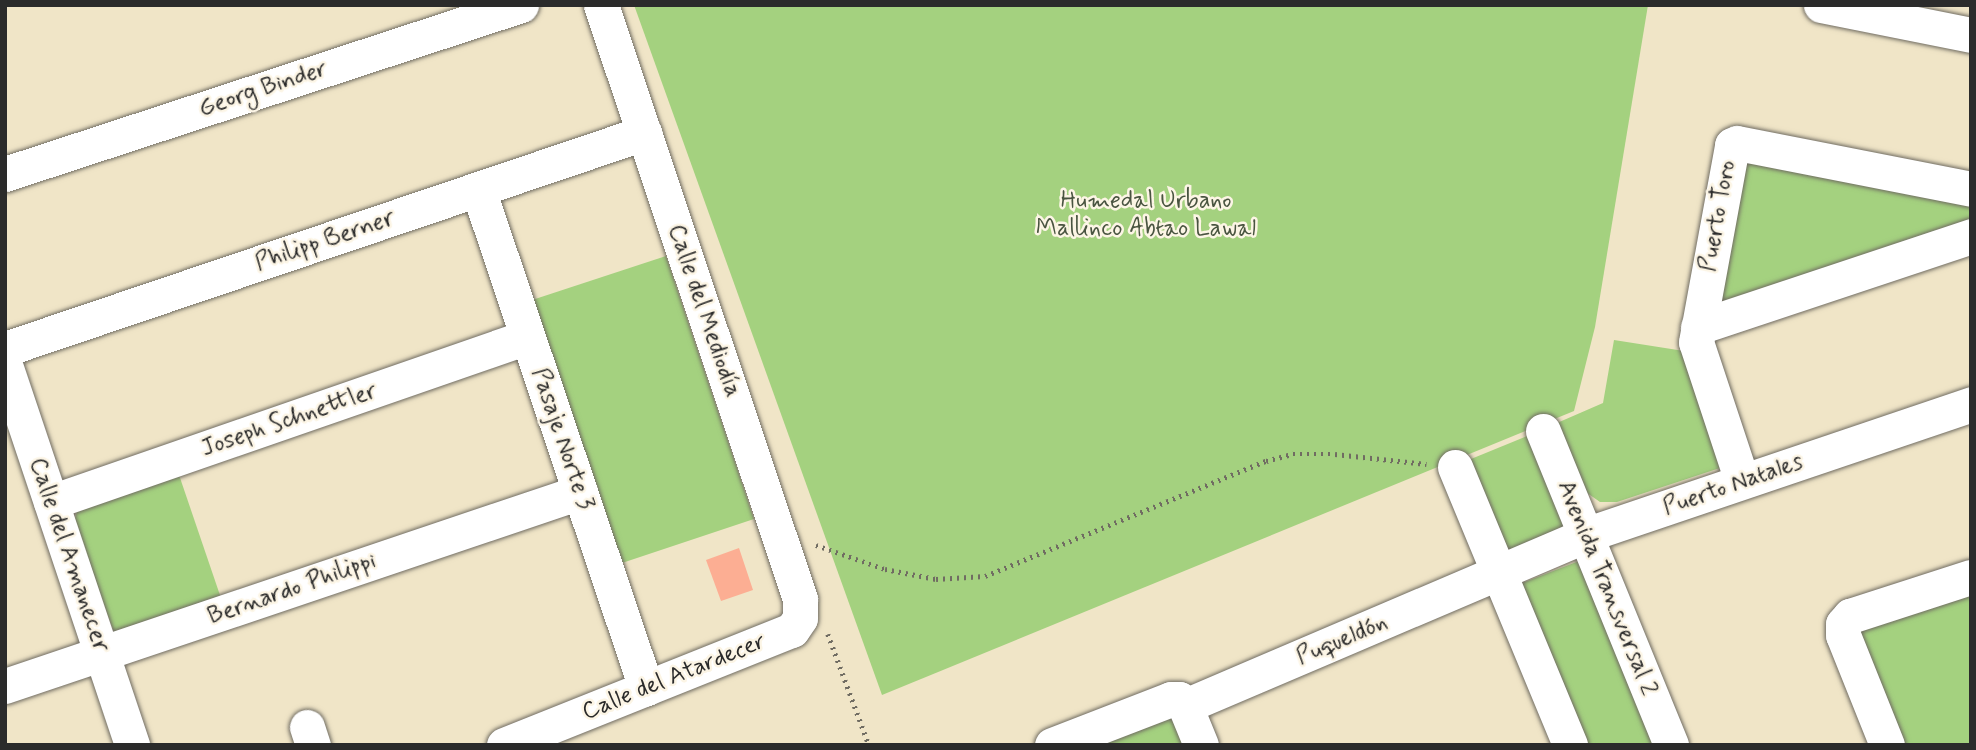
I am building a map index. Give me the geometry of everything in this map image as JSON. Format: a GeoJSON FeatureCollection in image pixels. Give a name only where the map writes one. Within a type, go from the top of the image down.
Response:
{"type":"FeatureCollection","features":[{"type":"Feature","properties":{"kind":"street","name":"Georg Binder"},"geometry":{"type":"LineString","coordinates":[[5,174],[521,5]]}},
{"type":"Feature","properties":{"kind":"street","name":"Calle del Mediodía"},"geometry":{"type":"LineString","coordinates":[[601,5],[800,599],[800,618]]}},
{"type":"Feature","properties":{"kind":"street"},"geometry":{"type":"LineString","coordinates":[[1821,5],[1971,35]]}},
{"type":"Feature","properties":{"kind":"street","name":"Philipp Berner"},"geometry":{"type":"LineString","coordinates":[[5,349],[644,132]]}},
{"type":"Feature","properties":{"kind":"street","name":"Puerto Toro"},"geometry":{"type":"LineString","coordinates":[[1742,481],[1696,342],[1732,145],[1737,143],[1971,189]]}},
{"type":"Feature","properties":{"kind":"street","name":"Pasaje Norte 3"},"geometry":{"type":"LineString","coordinates":[[478,189],[646,688]]}},
{"type":"Feature","properties":{"kind":"street"},"geometry":{"type":"LineString","coordinates":[[1698,327],[1971,236]]}},
{"type":"Feature","properties":{"kind":"street","name":"Joseph Schnettler"},"geometry":{"type":"LineString","coordinates":[[51,502],[527,337]]}},
{"type":"Feature","properties":{"kind":"street","name":"Calle del Amanecer"},"geometry":{"type":"LineString","coordinates":[[5,365],[132,745]]}},
{"type":"Feature","properties":{"kind":"street","name":"Puerto Natales"},"geometry":{"type":"LineString","coordinates":[[1499,574],[1585,535],[1971,404]]}},
{"type":"Feature","properties":{"kind":"street","name":"Avenida Transversal 2"},"geometry":{"type":"LineString","coordinates":[[1543,431],[1671,745]]}},
{"type":"Feature","properties":{"kind":"street"},"geometry":{"type":"LineString","coordinates":[[1455,467],[1570,745]]}},
{"type":"Feature","properties":{"kind":"street","name":"Bernardo Philippi"},"geometry":{"type":"LineString","coordinates":[[5,686],[580,492]]}},
{"type":"Feature","properties":{"kind":"street","name":"Puqueldón"},"geometry":{"type":"LineString","coordinates":[[1185,706],[1499,574]]}},
{"type":"Feature","properties":{"kind":"street"},"geometry":{"type":"LineString","coordinates":[[1887,745],[1843,635],[1843,624],[1850,616],[1971,577]]}},
{"type":"Feature","properties":{"kind":"street","name":"Calle del Atardecer"},"geometry":{"type":"LineString","coordinates":[[504,745],[792,630],[800,618]]}},
{"type":"Feature","properties":{"kind":"street"},"geometry":{"type":"LineString","coordinates":[[1052,745],[1171,699],[1179,699],[1185,706],[1201,745]]}},
{"type":"Feature","properties":{"kind":"path"},"geometry":{"type":"LineString","coordinates":[[778,532],[885,569],[936,579],[985,576],[1266,461],[1293,454],[1335,454],[1455,467]]}},
{"type":"Feature","properties":{"kind":"path"},"geometry":{"type":"LineString","coordinates":[[800,618],[828,633],[869,745]]}},
{"type":"Feature","properties":{"kind":"green space","name":"Humedal Urbano Mallinco Abtao Lawal"},"geometry":{"type":"Polygon","coordinates":[[[634,5],[1648,5],[1595,327],[1574,411],[882,695],[634,5]]]}},
{"type":"Feature","properties":{"kind":"green space"},"geometry":{"type":"Polygon","coordinates":[[[1742,158],[1971,199],[1971,229],[1716,306],[1742,158]]]}},
{"type":"Feature","properties":{"kind":"green space"},"geometry":{"type":"Polygon","coordinates":[[[666,256],[754,519],[613,566],[526,302],[666,256]]]}},
{"type":"Feature","properties":{"kind":"green space"},"geometry":{"type":"Polygon","coordinates":[[[1614,340],[1684,351],[1723,467],[1617,502],[1600,502],[1583,490],[1557,423],[1603,403],[1614,340]]]}},
{"type":"Feature","properties":{"kind":"green space"},"geometry":{"type":"Polygon","coordinates":[[[1527,436],[1566,530],[1509,553],[1471,459],[1527,436]]]}},
{"type":"Feature","properties":{"kind":"green space"},"geometry":{"type":"Polygon","coordinates":[[[177,469],[223,604],[115,635],[74,523],[78,507],[177,469]]]}},
{"type":"Feature","properties":{"kind":"green space"},"geometry":{"type":"Polygon","coordinates":[[[1579,561],[1654,745],[1588,745],[1522,583],[1579,561]]]}},
{"type":"Feature","properties":{"kind":"green space"},"geometry":{"type":"Polygon","coordinates":[[[1971,586],[1971,745],[1898,745],[1857,630],[1971,586]]]}},
{"type":"Feature","properties":{"kind":"green space"},"geometry":{"type":"Polygon","coordinates":[[[1166,706],[1192,745],[1072,745],[1166,706]]]}},
{"type":"Feature","properties":{"kind":"building"},"geometry":{"type":"Polygon","coordinates":[[[739,548],[753,590],[721,601],[706,560],[739,548]]]}}]}
